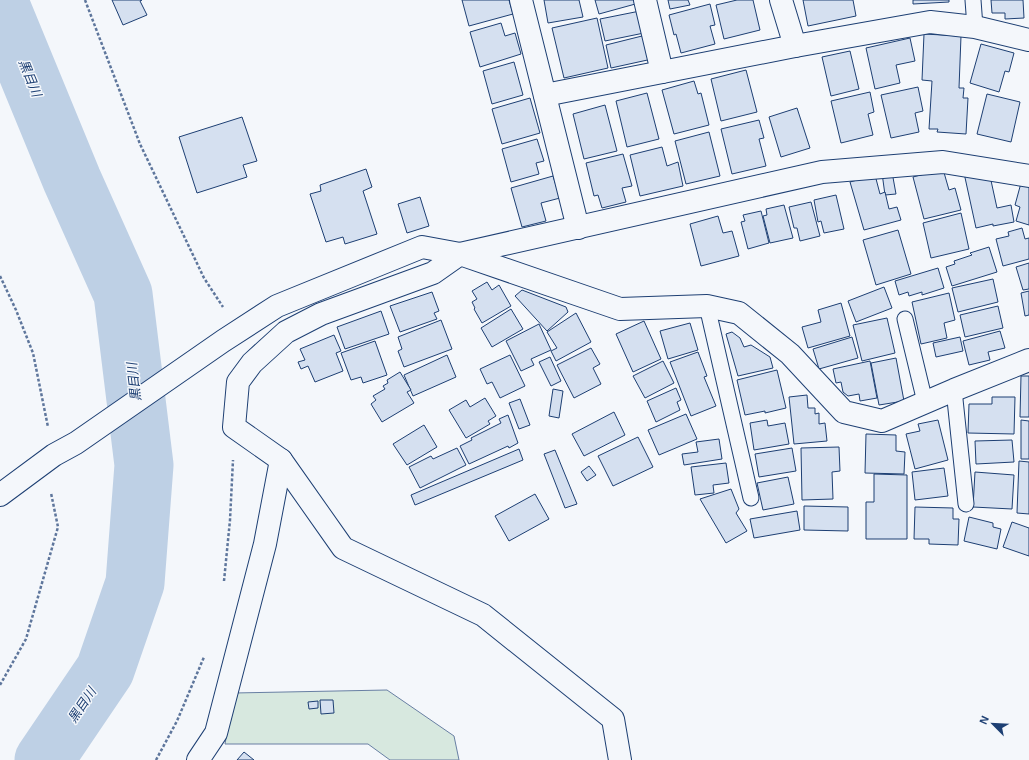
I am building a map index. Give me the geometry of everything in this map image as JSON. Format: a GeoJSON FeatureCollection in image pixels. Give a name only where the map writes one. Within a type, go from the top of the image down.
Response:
{"type":"FeatureCollection","features":[{"type":"Feature","properties":{"kind":"street"},"geometry":{"type":"LineString","coordinates":[[521,0],[578,228]]}},
{"type":"Feature","properties":{"kind":"street"},"geometry":{"type":"LineString","coordinates":[[645,0],[662,72]]}},
{"type":"Feature","properties":{"kind":"street"},"geometry":{"type":"LineString","coordinates":[[781,0],[796,46]]}},
{"type":"Feature","properties":{"kind":"street"},"geometry":{"type":"LineString","coordinates":[[545,95],[796,46],[930,22],[975,27],[1029,40]]}},
{"type":"Feature","properties":{"kind":"street"},"geometry":{"type":"LineString","coordinates":[[620,760],[613,719],[483,616],[343,548],[282,460],[234,427],[238,382],[252,363],[286,332],[321,314],[433,273],[460,254],[822,172],[943,162],[1029,176]]}},
{"type":"Feature","properties":{"kind":"street"},"geometry":{"type":"LineString","coordinates":[[0,494],[54,455],[76,443],[223,341],[277,306],[422,247],[460,254],[620,309],[707,306],[739,313],[790,354],[844,412],[882,421],[1029,360]]}},
{"type":"Feature","properties":{"kind":"street"},"geometry":{"type":"LineString","coordinates":[[198,760],[216,733],[265,544],[282,460]]}},
{"type":"Feature","properties":{"kind":"lane"},"geometry":{"type":"LineString","coordinates":[[973,0],[975,27]]}},
{"type":"Feature","properties":{"kind":"lane"},"geometry":{"type":"LineString","coordinates":[[707,306],[751,498]]}},
{"type":"Feature","properties":{"kind":"lane"},"geometry":{"type":"LineString","coordinates":[[905,319],[925,402]]}},
{"type":"Feature","properties":{"kind":"lane"},"geometry":{"type":"LineString","coordinates":[[954,390],[966,504]]}},
{"type":"Feature","properties":{"kind":"path"},"geometry":{"type":"LineString","coordinates":[[84,0],[140,144],[187,243],[204,278],[227,313],[241,329]]}},
{"type":"Feature","properties":{"kind":"path"},"geometry":{"type":"LineString","coordinates":[[0,276],[16,310],[33,353],[54,455],[50,485],[58,527],[26,639],[0,685]]}},
{"type":"Feature","properties":{"kind":"path"},"geometry":{"type":"LineString","coordinates":[[224,582],[230,520],[234,427]]}},
{"type":"Feature","properties":{"kind":"path"},"geometry":{"type":"LineString","coordinates":[[156,760],[177,721],[202,664],[206,651]]}},
{"type":"Feature","properties":{"kind":"shaded area"},"geometry":{"type":"Polygon","coordinates":[[[387,690],[454,736],[459,760],[390,760],[368,744],[225,744],[234,693],[387,690]]]}},
{"type":"Feature","properties":{"kind":"building"},"geometry":{"type":"Polygon","coordinates":[[[112,0],[142,0],[140,1],[147,15],[123,25],[112,0]]]}},
{"type":"Feature","properties":{"kind":"building"},"geometry":{"type":"Polygon","coordinates":[[[462,0],[509,0],[513,14],[469,26],[462,0]]]}},
{"type":"Feature","properties":{"kind":"building"},"geometry":{"type":"Polygon","coordinates":[[[544,0],[579,0],[583,17],[548,23],[544,0]]]}},
{"type":"Feature","properties":{"kind":"building"},"geometry":{"type":"Polygon","coordinates":[[[595,0],[638,0],[639,3],[599,14],[595,0]]]}},
{"type":"Feature","properties":{"kind":"building"},"geometry":{"type":"Polygon","coordinates":[[[668,0],[688,0],[690,5],[670,9],[668,0]]]}},
{"type":"Feature","properties":{"kind":"building"},"geometry":{"type":"Polygon","coordinates":[[[737,0],[753,0],[760,30],[724,39],[716,5],[737,0]]]}},
{"type":"Feature","properties":{"kind":"building"},"geometry":{"type":"Polygon","coordinates":[[[803,0],[853,0],[856,16],[808,26],[803,0]]]}},
{"type":"Feature","properties":{"kind":"building"},"geometry":{"type":"Polygon","coordinates":[[[913,0],[949,0],[949,2],[913,4],[913,0]]]}},
{"type":"Feature","properties":{"kind":"building"},"geometry":{"type":"Polygon","coordinates":[[[991,0],[1023,0],[1024,18],[1005,19],[1005,13],[992,13],[991,0]]]}},
{"type":"Feature","properties":{"kind":"building"},"geometry":{"type":"Polygon","coordinates":[[[710,4],[715,25],[710,26],[715,44],[681,53],[676,34],[674,35],[669,15],[710,4]]]}},
{"type":"Feature","properties":{"kind":"building"},"geometry":{"type":"Polygon","coordinates":[[[640,11],[644,33],[605,41],[600,19],[640,11]]]}},
{"type":"Feature","properties":{"kind":"building"},"geometry":{"type":"Polygon","coordinates":[[[597,18],[608,68],[564,78],[552,28],[597,18]]]}},
{"type":"Feature","properties":{"kind":"building"},"geometry":{"type":"Polygon","coordinates":[[[501,23],[505,36],[515,33],[521,54],[480,67],[470,32],[501,23]]]}},
{"type":"Feature","properties":{"kind":"building"},"geometry":{"type":"Polygon","coordinates":[[[924,34],[961,36],[959,88],[964,88],[963,98],[968,98],[966,134],[937,132],[938,129],[929,129],[932,81],[922,80],[924,34]]]}},
{"type":"Feature","properties":{"kind":"building"},"geometry":{"type":"Polygon","coordinates":[[[646,35],[652,59],[611,68],[606,45],[646,35]]]}},
{"type":"Feature","properties":{"kind":"building"},"geometry":{"type":"Polygon","coordinates":[[[910,38],[915,61],[896,65],[900,83],[875,89],[866,48],[910,38]]]}},
{"type":"Feature","properties":{"kind":"building"},"geometry":{"type":"Polygon","coordinates":[[[981,44],[1014,53],[1009,72],[1005,71],[999,92],[970,83],[981,44]]]}},
{"type":"Feature","properties":{"kind":"building"},"geometry":{"type":"Polygon","coordinates":[[[850,51],[859,89],[831,96],[822,57],[850,51]]]}},
{"type":"Feature","properties":{"kind":"building"},"geometry":{"type":"Polygon","coordinates":[[[514,62],[523,95],[492,104],[483,71],[514,62]]]}},
{"type":"Feature","properties":{"kind":"building"},"geometry":{"type":"Polygon","coordinates":[[[746,70],[757,112],[721,121],[711,79],[746,70]]]}},
{"type":"Feature","properties":{"kind":"building"},"geometry":{"type":"Polygon","coordinates":[[[694,81],[698,94],[701,93],[709,125],[674,134],[662,90],[694,81]]]}},
{"type":"Feature","properties":{"kind":"building"},"geometry":{"type":"Polygon","coordinates":[[[918,87],[923,111],[915,113],[919,132],[891,138],[881,95],[918,87]]]}},
{"type":"Feature","properties":{"kind":"building"},"geometry":{"type":"Polygon","coordinates":[[[870,92],[874,112],[868,114],[873,135],[841,143],[831,101],[870,92]]]}},
{"type":"Feature","properties":{"kind":"building"},"geometry":{"type":"Polygon","coordinates":[[[647,93],[659,139],[627,147],[616,101],[647,93]]]}},
{"type":"Feature","properties":{"kind":"building"},"geometry":{"type":"Polygon","coordinates":[[[987,94],[1020,102],[1011,142],[977,134],[987,94]]]}},
{"type":"Feature","properties":{"kind":"building"},"geometry":{"type":"Polygon","coordinates":[[[530,98],[540,133],[502,144],[492,109],[530,98]]]}},
{"type":"Feature","properties":{"kind":"building"},"geometry":{"type":"Polygon","coordinates":[[[605,105],[617,151],[584,159],[573,114],[605,105]]]}},
{"type":"Feature","properties":{"kind":"building"},"geometry":{"type":"Polygon","coordinates":[[[797,108],[810,148],[781,157],[769,117],[797,108]]]}},
{"type":"Feature","properties":{"kind":"building"},"geometry":{"type":"Polygon","coordinates":[[[242,117],[257,161],[243,165],[247,177],[197,193],[179,137],[242,117]]]}},
{"type":"Feature","properties":{"kind":"building"},"geometry":{"type":"Polygon","coordinates":[[[759,120],[764,138],[759,139],[766,166],[732,174],[721,129],[759,120]]]}},
{"type":"Feature","properties":{"kind":"building"},"geometry":{"type":"Polygon","coordinates":[[[709,132],[720,176],[686,184],[675,141],[709,132]]]}},
{"type":"Feature","properties":{"kind":"building"},"geometry":{"type":"Polygon","coordinates":[[[537,139],[544,161],[536,163],[539,174],[511,182],[502,149],[537,139]]]}},
{"type":"Feature","properties":{"kind":"building"},"geometry":{"type":"Polygon","coordinates":[[[662,147],[667,166],[678,162],[683,186],[640,196],[630,155],[662,147]]]}},
{"type":"Feature","properties":{"kind":"building"},"geometry":{"type":"Polygon","coordinates":[[[623,154],[632,186],[622,188],[626,202],[602,208],[598,195],[594,196],[586,163],[623,154]]]}},
{"type":"Feature","properties":{"kind":"building"},"geometry":{"type":"Polygon","coordinates":[[[366,169],[372,187],[363,191],[377,234],[345,244],[343,237],[326,242],[310,194],[321,191],[320,185],[366,169]]]}},
{"type":"Feature","properties":{"kind":"building"},"geometry":{"type":"Polygon","coordinates":[[[943,169],[949,190],[955,188],[961,210],[924,219],[913,177],[943,169]]]}},
{"type":"Feature","properties":{"kind":"building"},"geometry":{"type":"Polygon","coordinates":[[[892,172],[896,194],[885,195],[882,173],[892,172]]]}},
{"type":"Feature","properties":{"kind":"building"},"geometry":{"type":"Polygon","coordinates":[[[964,173],[990,176],[997,208],[1011,205],[1014,222],[993,226],[993,224],[976,228],[964,173]]]}},
{"type":"Feature","properties":{"kind":"building"},"geometry":{"type":"Polygon","coordinates":[[[875,175],[880,194],[885,192],[889,209],[897,207],[901,220],[864,230],[850,182],[875,175]]]}},
{"type":"Feature","properties":{"kind":"building"},"geometry":{"type":"Polygon","coordinates":[[[553,176],[560,198],[541,203],[546,221],[522,227],[511,188],[553,176]]]}},
{"type":"Feature","properties":{"kind":"building"},"geometry":{"type":"Polygon","coordinates":[[[1021,183],[1029,185],[1029,225],[1016,221],[1020,207],[1015,205],[1021,183]]]}},
{"type":"Feature","properties":{"kind":"building"},"geometry":{"type":"Polygon","coordinates":[[[836,195],[844,229],[824,233],[821,221],[818,222],[814,200],[836,195]]]}},
{"type":"Feature","properties":{"kind":"building"},"geometry":{"type":"Polygon","coordinates":[[[420,197],[429,226],[407,233],[398,204],[420,197]]]}},
{"type":"Feature","properties":{"kind":"building"},"geometry":{"type":"Polygon","coordinates":[[[811,202],[820,236],[800,241],[797,228],[794,228],[789,207],[811,202]]]}},
{"type":"Feature","properties":{"kind":"building"},"geometry":{"type":"Polygon","coordinates":[[[784,205],[793,238],[770,243],[763,216],[767,215],[766,209],[784,205]]]}},
{"type":"Feature","properties":{"kind":"building"},"geometry":{"type":"Polygon","coordinates":[[[761,211],[769,243],[748,249],[741,222],[745,221],[743,215],[761,211]]]}},
{"type":"Feature","properties":{"kind":"building"},"geometry":{"type":"Polygon","coordinates":[[[961,213],[969,249],[931,258],[923,223],[961,213]]]}},
{"type":"Feature","properties":{"kind":"building"},"geometry":{"type":"Polygon","coordinates":[[[718,216],[723,233],[732,231],[739,256],[701,266],[690,224],[718,216]]]}},
{"type":"Feature","properties":{"kind":"building"},"geometry":{"type":"Polygon","coordinates":[[[1022,228],[1025,239],[1029,238],[1029,259],[1003,266],[996,239],[1009,236],[1008,232],[1022,228]]]}},
{"type":"Feature","properties":{"kind":"building"},"geometry":{"type":"Polygon","coordinates":[[[898,230],[911,274],[876,285],[863,240],[898,230]]]}},
{"type":"Feature","properties":{"kind":"building"},"geometry":{"type":"Polygon","coordinates":[[[989,247],[997,272],[952,286],[946,267],[955,264],[954,261],[972,255],[970,253],[989,247]]]}},
{"type":"Feature","properties":{"kind":"building"},"geometry":{"type":"Polygon","coordinates":[[[1029,263],[1029,289],[1023,290],[1016,267],[1029,263]]]}},
{"type":"Feature","properties":{"kind":"building"},"geometry":{"type":"Polygon","coordinates":[[[938,268],[944,288],[922,295],[922,292],[909,296],[908,292],[899,295],[895,281],[938,268]]]}},
{"type":"Feature","properties":{"kind":"building"},"geometry":{"type":"Polygon","coordinates":[[[993,279],[998,302],[958,312],[952,288],[993,279]]]}},
{"type":"Feature","properties":{"kind":"building"},"geometry":{"type":"Polygon","coordinates":[[[487,282],[492,290],[499,285],[511,306],[482,323],[474,309],[475,308],[472,302],[477,299],[472,291],[487,282]]]}},
{"type":"Feature","properties":{"kind":"building"},"geometry":{"type":"Polygon","coordinates":[[[884,287],[892,308],[856,322],[848,301],[884,287]]]}},
{"type":"Feature","properties":{"kind":"building"},"geometry":{"type":"Polygon","coordinates":[[[522,290],[566,307],[568,312],[547,331],[515,296],[522,290]]]}},
{"type":"Feature","properties":{"kind":"building"},"geometry":{"type":"Polygon","coordinates":[[[1029,291],[1029,315],[1025,316],[1021,293],[1029,291]]]}},
{"type":"Feature","properties":{"kind":"building"},"geometry":{"type":"Polygon","coordinates":[[[432,292],[439,311],[434,313],[437,319],[400,332],[390,306],[432,292]]]}},
{"type":"Feature","properties":{"kind":"building"},"geometry":{"type":"Polygon","coordinates":[[[949,293],[955,320],[944,323],[947,338],[921,344],[912,302],[949,293]]]}},
{"type":"Feature","properties":{"kind":"building"},"geometry":{"type":"Polygon","coordinates":[[[841,303],[850,336],[808,348],[802,327],[821,322],[818,310],[841,303]]]}},
{"type":"Feature","properties":{"kind":"building"},"geometry":{"type":"Polygon","coordinates":[[[998,306],[1003,328],[965,337],[960,315],[998,306]]]}},
{"type":"Feature","properties":{"kind":"building"},"geometry":{"type":"Polygon","coordinates":[[[511,309],[523,329],[492,347],[481,328],[511,309]]]}},
{"type":"Feature","properties":{"kind":"building"},"geometry":{"type":"Polygon","coordinates":[[[381,311],[389,334],[345,349],[337,327],[381,311]]]}},
{"type":"Feature","properties":{"kind":"building"},"geometry":{"type":"Polygon","coordinates":[[[576,313],[591,342],[556,361],[551,351],[557,348],[547,332],[576,313]]]}},
{"type":"Feature","properties":{"kind":"building"},"geometry":{"type":"Polygon","coordinates":[[[887,318],[895,353],[862,361],[853,325],[887,318]]]}},
{"type":"Feature","properties":{"kind":"building"},"geometry":{"type":"Polygon","coordinates":[[[441,320],[452,349],[404,367],[398,351],[402,349],[398,337],[441,320]]]}},
{"type":"Feature","properties":{"kind":"building"},"geometry":{"type":"Polygon","coordinates":[[[644,321],[661,359],[633,372],[616,334],[644,321]]]}},
{"type":"Feature","properties":{"kind":"building"},"geometry":{"type":"Polygon","coordinates":[[[690,323],[698,350],[668,359],[660,331],[690,323]]]}},
{"type":"Feature","properties":{"kind":"building"},"geometry":{"type":"Polygon","coordinates":[[[539,324],[551,350],[531,359],[534,365],[521,371],[506,341],[539,324]]]}},
{"type":"Feature","properties":{"kind":"building"},"geometry":{"type":"Polygon","coordinates":[[[1000,331],[1005,348],[988,352],[990,360],[969,365],[963,341],[1000,331]]]}},
{"type":"Feature","properties":{"kind":"building"},"geometry":{"type":"Polygon","coordinates":[[[732,332],[740,338],[744,347],[751,345],[770,357],[773,368],[738,376],[726,334],[732,332]]]}},
{"type":"Feature","properties":{"kind":"building"},"geometry":{"type":"Polygon","coordinates":[[[334,335],[341,351],[336,353],[343,371],[315,382],[308,366],[301,369],[298,362],[305,360],[300,349],[334,335]]]}},
{"type":"Feature","properties":{"kind":"building"},"geometry":{"type":"Polygon","coordinates":[[[852,337],[858,358],[819,369],[813,349],[852,337]]]}},
{"type":"Feature","properties":{"kind":"building"},"geometry":{"type":"Polygon","coordinates":[[[960,337],[963,351],[936,357],[933,343],[960,337]]]}},
{"type":"Feature","properties":{"kind":"building"},"geometry":{"type":"Polygon","coordinates":[[[375,341],[387,375],[363,383],[361,377],[351,380],[341,353],[375,341]]]}},
{"type":"Feature","properties":{"kind":"building"},"geometry":{"type":"Polygon","coordinates":[[[591,348],[600,364],[593,368],[601,384],[574,398],[557,365],[591,348]]]}},
{"type":"Feature","properties":{"kind":"building"},"geometry":{"type":"Polygon","coordinates":[[[698,352],[707,376],[704,377],[716,406],[691,416],[670,362],[698,352]]]}},
{"type":"Feature","properties":{"kind":"building"},"geometry":{"type":"Polygon","coordinates":[[[447,355],[456,377],[413,396],[404,375],[447,355]]]}},
{"type":"Feature","properties":{"kind":"building"},"geometry":{"type":"Polygon","coordinates":[[[510,355],[525,386],[500,398],[492,382],[487,384],[480,369],[510,355]]]}},
{"type":"Feature","properties":{"kind":"building"},"geometry":{"type":"Polygon","coordinates":[[[550,357],[561,381],[551,386],[539,362],[550,357]]]}},
{"type":"Feature","properties":{"kind":"building"},"geometry":{"type":"Polygon","coordinates":[[[896,358],[904,401],[879,405],[871,363],[896,358]]]}},
{"type":"Feature","properties":{"kind":"building"},"geometry":{"type":"Polygon","coordinates":[[[663,361],[674,383],[645,398],[633,376],[663,361]]]}},
{"type":"Feature","properties":{"kind":"building"},"geometry":{"type":"Polygon","coordinates":[[[870,361],[877,398],[860,401],[859,394],[848,396],[843,392],[841,382],[836,383],[833,369],[870,361]]]}},
{"type":"Feature","properties":{"kind":"building"},"geometry":{"type":"Polygon","coordinates":[[[777,370],[786,408],[765,413],[765,411],[745,415],[737,380],[777,370]]]}},
{"type":"Feature","properties":{"kind":"building"},"geometry":{"type":"Polygon","coordinates":[[[400,372],[411,390],[407,392],[414,403],[382,422],[371,404],[376,400],[373,396],[385,389],[383,386],[388,383],[387,380],[400,372]]]}},
{"type":"Feature","properties":{"kind":"building"},"geometry":{"type":"Polygon","coordinates":[[[1021,376],[1029,376],[1029,417],[1020,417],[1021,376]]]}},
{"type":"Feature","properties":{"kind":"building"},"geometry":{"type":"Polygon","coordinates":[[[676,388],[681,400],[677,402],[680,410],[656,422],[647,401],[676,388]]]}},
{"type":"Feature","properties":{"kind":"building"},"geometry":{"type":"Polygon","coordinates":[[[553,389],[563,391],[559,418],[549,416],[553,389]]]}},
{"type":"Feature","properties":{"kind":"building"},"geometry":{"type":"Polygon","coordinates":[[[807,395],[808,408],[815,408],[815,414],[819,413],[819,424],[825,423],[827,441],[794,444],[789,397],[807,395]]]}},
{"type":"Feature","properties":{"kind":"building"},"geometry":{"type":"Polygon","coordinates":[[[992,397],[1015,397],[1014,434],[968,433],[969,404],[992,404],[992,397]]]}},
{"type":"Feature","properties":{"kind":"building"},"geometry":{"type":"Polygon","coordinates":[[[485,398],[496,416],[488,421],[490,424],[466,438],[449,410],[466,400],[470,407],[485,398]]]}},
{"type":"Feature","properties":{"kind":"building"},"geometry":{"type":"Polygon","coordinates":[[[520,399],[530,425],[519,429],[509,403],[520,399]]]}},
{"type":"Feature","properties":{"kind":"building"},"geometry":{"type":"Polygon","coordinates":[[[614,412],[625,435],[584,456],[572,434],[614,412]]]}},
{"type":"Feature","properties":{"kind":"building"},"geometry":{"type":"Polygon","coordinates":[[[686,414],[697,439],[659,455],[648,430],[686,414]]]}},
{"type":"Feature","properties":{"kind":"building"},"geometry":{"type":"Polygon","coordinates":[[[508,415],[518,443],[469,464],[460,446],[472,440],[471,438],[501,423],[499,419],[508,415]]]}},
{"type":"Feature","properties":{"kind":"building"},"geometry":{"type":"Polygon","coordinates":[[[767,420],[768,426],[785,423],[789,444],[754,450],[750,423],[767,420]]]}},
{"type":"Feature","properties":{"kind":"building"},"geometry":{"type":"Polygon","coordinates":[[[938,420],[948,460],[915,469],[906,434],[920,431],[918,424],[938,420]]]}},
{"type":"Feature","properties":{"kind":"building"},"geometry":{"type":"Polygon","coordinates":[[[1021,420],[1029,421],[1029,459],[1021,459],[1021,420]]]}},
{"type":"Feature","properties":{"kind":"building"},"geometry":{"type":"Polygon","coordinates":[[[424,425],[437,447],[407,465],[393,444],[424,425]]]}},
{"type":"Feature","properties":{"kind":"building"},"geometry":{"type":"Polygon","coordinates":[[[866,434],[896,435],[896,451],[905,452],[904,474],[865,473],[866,434]]]}},
{"type":"Feature","properties":{"kind":"building"},"geometry":{"type":"Polygon","coordinates":[[[638,437],[653,467],[613,486],[598,456],[638,437]]]}},
{"type":"Feature","properties":{"kind":"building"},"geometry":{"type":"Polygon","coordinates":[[[719,439],[722,459],[684,465],[682,454],[698,452],[696,442],[719,439]]]}},
{"type":"Feature","properties":{"kind":"building"},"geometry":{"type":"Polygon","coordinates":[[[1012,440],[1014,462],[976,464],[975,441],[1012,440]]]}},
{"type":"Feature","properties":{"kind":"building"},"geometry":{"type":"Polygon","coordinates":[[[839,447],[840,471],[832,472],[833,499],[802,500],[801,448],[839,447]]]}},
{"type":"Feature","properties":{"kind":"building"},"geometry":{"type":"Polygon","coordinates":[[[457,448],[466,465],[420,488],[409,467],[431,456],[433,459],[457,448]]]}},
{"type":"Feature","properties":{"kind":"building"},"geometry":{"type":"Polygon","coordinates":[[[792,448],[796,471],[759,477],[755,454],[792,448]]]}},
{"type":"Feature","properties":{"kind":"building"},"geometry":{"type":"Polygon","coordinates":[[[519,449],[523,460],[415,505],[411,495],[519,449]]]}},
{"type":"Feature","properties":{"kind":"building"},"geometry":{"type":"Polygon","coordinates":[[[555,450],[577,504],[565,508],[544,454],[555,450]]]}},
{"type":"Feature","properties":{"kind":"building"},"geometry":{"type":"Polygon","coordinates":[[[1019,461],[1029,462],[1029,514],[1017,513],[1019,461]]]}},
{"type":"Feature","properties":{"kind":"building"},"geometry":{"type":"Polygon","coordinates":[[[726,463],[729,483],[713,485],[714,493],[695,495],[691,467],[726,463]]]}},
{"type":"Feature","properties":{"kind":"building"},"geometry":{"type":"Polygon","coordinates":[[[589,466],[596,475],[587,481],[581,472],[589,466]]]}},
{"type":"Feature","properties":{"kind":"building"},"geometry":{"type":"Polygon","coordinates":[[[944,468],[948,496],[915,500],[912,472],[944,468]]]}},
{"type":"Feature","properties":{"kind":"building"},"geometry":{"type":"Polygon","coordinates":[[[975,472],[1014,475],[1012,509],[973,507],[975,472]]]}},
{"type":"Feature","properties":{"kind":"building"},"geometry":{"type":"Polygon","coordinates":[[[874,474],[907,475],[907,539],[866,539],[866,502],[874,502],[874,474]]]}},
{"type":"Feature","properties":{"kind":"building"},"geometry":{"type":"Polygon","coordinates":[[[788,477],[794,504],[763,510],[757,483],[788,477]]]}},
{"type":"Feature","properties":{"kind":"building"},"geometry":{"type":"Polygon","coordinates":[[[731,489],[739,509],[736,513],[747,531],[726,543],[700,499],[731,489]]]}},
{"type":"Feature","properties":{"kind":"building"},"geometry":{"type":"Polygon","coordinates":[[[535,494],[549,519],[509,541],[495,516],[535,494]]]}},
{"type":"Feature","properties":{"kind":"building"},"geometry":{"type":"Polygon","coordinates":[[[804,506],[848,507],[848,531],[804,530],[804,506]]]}},
{"type":"Feature","properties":{"kind":"building"},"geometry":{"type":"Polygon","coordinates":[[[915,507],[953,508],[953,519],[959,519],[958,545],[929,544],[929,539],[914,539],[915,507]]]}},
{"type":"Feature","properties":{"kind":"building"},"geometry":{"type":"Polygon","coordinates":[[[797,511],[800,530],[754,538],[750,519],[797,511]]]}},
{"type":"Feature","properties":{"kind":"building"},"geometry":{"type":"Polygon","coordinates":[[[969,517],[993,523],[993,527],[1001,529],[997,549],[964,541],[969,517]]]}},
{"type":"Feature","properties":{"kind":"building"},"geometry":{"type":"Polygon","coordinates":[[[1012,522],[1029,528],[1029,556],[1003,547],[1012,522]]]}},
{"type":"Feature","properties":{"kind":"building"},"geometry":{"type":"Polygon","coordinates":[[[320,700],[333,700],[334,713],[321,714],[320,700]]]}},
{"type":"Feature","properties":{"kind":"building"},"geometry":{"type":"Polygon","coordinates":[[[318,701],[318,708],[309,709],[308,702],[318,701]]]}},
{"type":"Feature","properties":{"kind":"building"},"geometry":{"type":"Polygon","coordinates":[[[244,752],[254,760],[237,760],[244,752]]]}},
{"type":"Feature","properties":{"kind":"waterway","name":"黒目川"},"geometry":{"type":"LineString","coordinates":[[0,5],[72,180],[123,294],[144,465],[135,583],[105,670],[44,760]]}}]}
